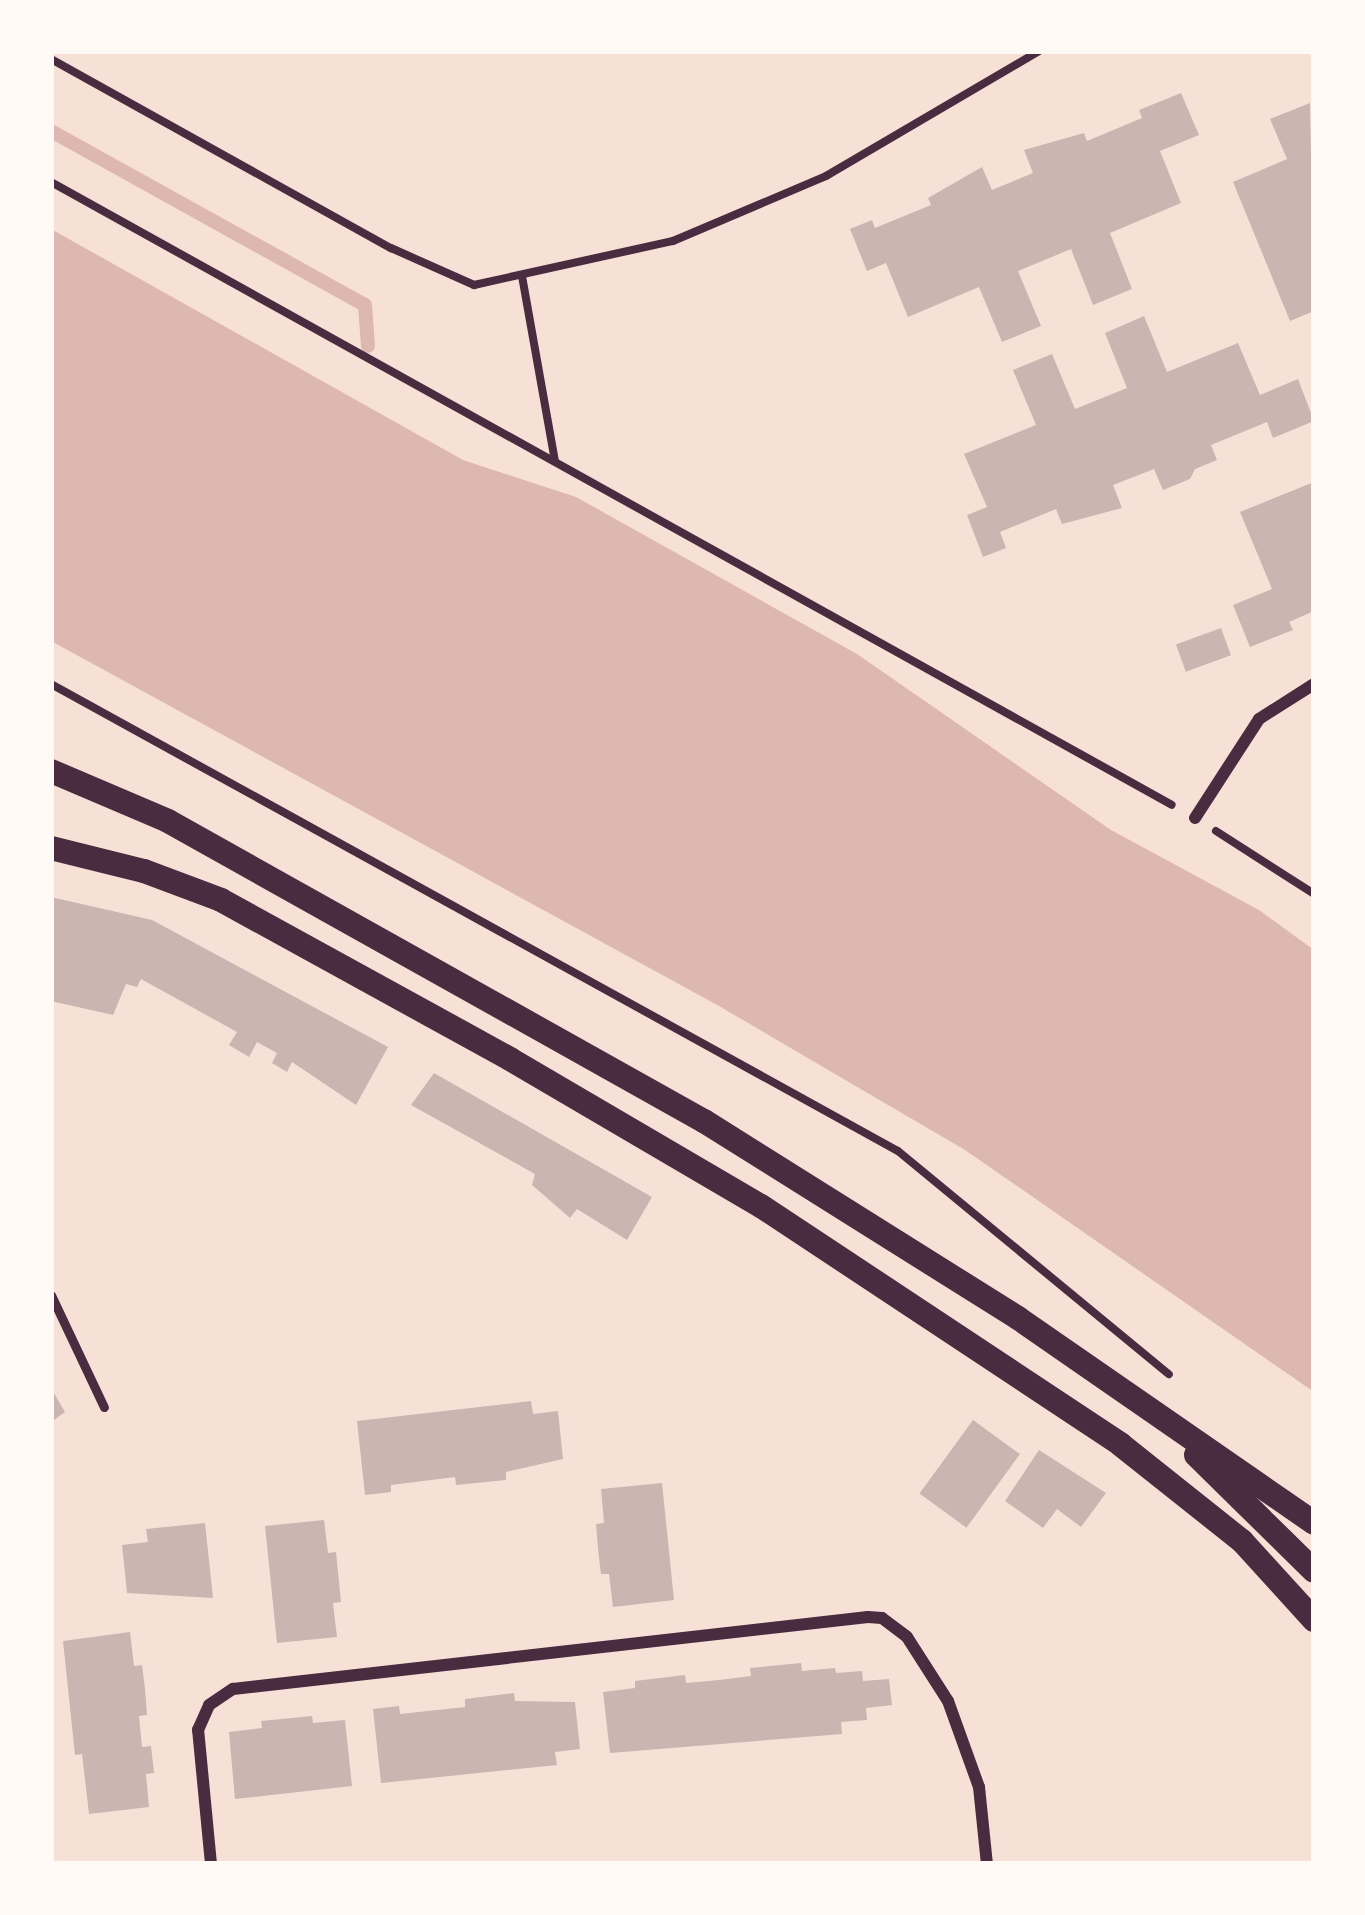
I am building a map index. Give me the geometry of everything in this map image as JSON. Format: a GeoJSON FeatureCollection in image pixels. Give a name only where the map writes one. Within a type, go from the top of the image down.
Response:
{"type":"FeatureCollection","features":[{"type":"Feature","properties":{"kind":"main road"},"geometry":{"type":"LineString","coordinates":[[51,771],[168,821],[530,1020],[958,1279],[1314,1523]]}},
{"type":"Feature","properties":{"kind":"main road"},"geometry":{"type":"LineString","coordinates":[[51,848],[144,871],[221,900],[510,1059],[844,1259],[1090,1423],[1212,1516],[1314,1620]]}},
{"type":"Feature","properties":{"kind":"main road"},"geometry":{"type":"LineString","coordinates":[[1131,1396],[1314,1571]]}},
{"type":"Feature","properties":{"kind":"street"},"geometry":{"type":"LineString","coordinates":[[1196,818],[1259,719],[1314,684]]}},
{"type":"Feature","properties":{"kind":"street"},"geometry":{"type":"LineString","coordinates":[[211,1864],[198,1730],[208,1705],[232,1689],[868,1617],[896,1625],[948,1701],[979,1787],[988,1864]]}},
{"type":"Feature","properties":{"kind":"lane"},"geometry":{"type":"LineString","coordinates":[[51,1295],[104,1406]]}},
{"type":"Feature","properties":{"kind":"path"},"geometry":{"type":"LineString","coordinates":[[51,59],[412,257],[475,285],[673,241],[826,176],[1039,51]]}},
{"type":"Feature","properties":{"kind":"path"},"geometry":{"type":"LineString","coordinates":[[51,182],[1196,818],[1314,894]]}},
{"type":"Feature","properties":{"kind":"path"},"geometry":{"type":"LineString","coordinates":[[522,276],[556,463]]}},
{"type":"Feature","properties":{"kind":"path"},"geometry":{"type":"LineString","coordinates":[[51,685],[898,1151],[1187,1389]]}},
{"type":"Feature","properties":{"kind":"shaded area"},"geometry":{"type":"Polygon","coordinates":[[[51,229],[463,460],[576,497],[857,654],[1111,830],[1259,910],[1314,950],[1314,1392],[965,1150],[719,1006],[51,641],[51,229]]]}},
{"type":"Feature","properties":{"kind":"building"},"geometry":{"type":"Polygon","coordinates":[[[1181,93],[1199,135],[1160,151],[1181,203],[1110,233],[1132,289],[1093,305],[1071,249],[1018,271],[1041,326],[1002,342],[979,287],[908,317],[886,263],[867,271],[850,229],[872,220],[875,228],[931,205],[928,198],[982,167],[992,190],[1033,173],[1024,150],[1084,133],[1087,141],[1142,118],[1139,110],[1181,93]]]}},
{"type":"Feature","properties":{"kind":"building"},"geometry":{"type":"Polygon","coordinates":[[[1310,103],[1314,311],[1290,321],[1233,182],[1287,159],[1270,119],[1310,103]]]}},
{"type":"Feature","properties":{"kind":"building"},"geometry":{"type":"Polygon","coordinates":[[[1144,316],[1167,372],[1238,343],[1260,395],[1298,379],[1314,421],[1273,438],[1267,422],[1211,445],[1217,460],[1163,490],[1154,469],[1113,485],[1122,508],[1062,524],[1056,509],[1000,532],[1006,548],[983,557],[967,515],[987,507],[964,454],[1036,425],[1013,370],[1052,354],[1075,409],[1127,388],[1105,333],[1144,316]]]}},
{"type":"Feature","properties":{"kind":"building"},"geometry":{"type":"Polygon","coordinates":[[[1314,482],[1314,611],[1289,622],[1293,630],[1250,647],[1233,605],[1272,589],[1240,512],[1314,482]]]}},
{"type":"Feature","properties":{"kind":"building"},"geometry":{"type":"Polygon","coordinates":[[[1221,628],[1231,655],[1186,672],[1176,644],[1221,628]]]}},
{"type":"Feature","properties":{"kind":"building"},"geometry":{"type":"Polygon","coordinates":[[[51,897],[152,920],[388,1047],[356,1105],[292,1062],[287,1072],[272,1063],[277,1053],[257,1042],[249,1057],[229,1045],[237,1032],[141,979],[137,987],[126,984],[113,1015],[51,1001],[51,897]]]}},
{"type":"Feature","properties":{"kind":"building"},"geometry":{"type":"Polygon","coordinates":[[[434,1073],[652,1197],[627,1240],[577,1209],[570,1218],[532,1185],[535,1174],[411,1105],[434,1073]]]}},
{"type":"Feature","properties":{"kind":"building"},"geometry":{"type":"Polygon","coordinates":[[[51,1388],[65,1412],[51,1422],[51,1388]]]}},
{"type":"Feature","properties":{"kind":"building"},"geometry":{"type":"Polygon","coordinates":[[[531,1401],[533,1414],[558,1411],[563,1459],[506,1472],[506,1480],[456,1485],[455,1477],[391,1485],[391,1492],[365,1495],[357,1421],[531,1401]]]}},
{"type":"Feature","properties":{"kind":"building"},"geometry":{"type":"Polygon","coordinates":[[[973,1420],[1020,1454],[966,1528],[920,1494],[973,1420]]]}},
{"type":"Feature","properties":{"kind":"building"},"geometry":{"type":"Polygon","coordinates":[[[1039,1450],[1106,1493],[1081,1527],[1057,1509],[1043,1528],[1005,1501],[1039,1450]]]}},
{"type":"Feature","properties":{"kind":"building"},"geometry":{"type":"Polygon","coordinates":[[[662,1483],[674,1600],[613,1607],[609,1574],[601,1574],[598,1549],[596,1524],[604,1523],[601,1489],[662,1483]]]}},
{"type":"Feature","properties":{"kind":"building"},"geometry":{"type":"Polygon","coordinates":[[[324,1520],[328,1553],[336,1552],[341,1602],[333,1603],[337,1637],[277,1643],[265,1526],[324,1520]]]}},
{"type":"Feature","properties":{"kind":"building"},"geometry":{"type":"Polygon","coordinates":[[[205,1523],[213,1598],[127,1593],[122,1545],[148,1542],[146,1529],[205,1523]]]}},
{"type":"Feature","properties":{"kind":"building"},"geometry":{"type":"Polygon","coordinates":[[[130,1632],[134,1666],[142,1665],[145,1689],[147,1715],[139,1716],[142,1747],[151,1746],[154,1773],[146,1774],[149,1807],[89,1814],[82,1754],[75,1755],[63,1641],[130,1632]]]}},
{"type":"Feature","properties":{"kind":"building"},"geometry":{"type":"Polygon","coordinates":[[[801,1663],[802,1671],[835,1668],[836,1673],[862,1671],[863,1681],[889,1679],[892,1705],[866,1708],[867,1720],[841,1722],[842,1734],[610,1753],[603,1692],[635,1688],[635,1681],[685,1675],[686,1683],[719,1680],[751,1676],[750,1668],[801,1663]]]}},
{"type":"Feature","properties":{"kind":"building"},"geometry":{"type":"Polygon","coordinates":[[[514,1693],[515,1701],[575,1702],[580,1749],[555,1752],[557,1765],[381,1783],[373,1709],[399,1706],[400,1714],[465,1707],[465,1699],[514,1693]]]}},
{"type":"Feature","properties":{"kind":"building"},"geometry":{"type":"Polygon","coordinates":[[[312,1716],[313,1723],[345,1720],[352,1786],[235,1799],[229,1732],[262,1728],[261,1721],[312,1716]]]}},
{"type":"Feature","properties":{"kind":"waterway"},"geometry":{"type":"LineString","coordinates":[[51,131],[365,305],[368,346]]}}]}
